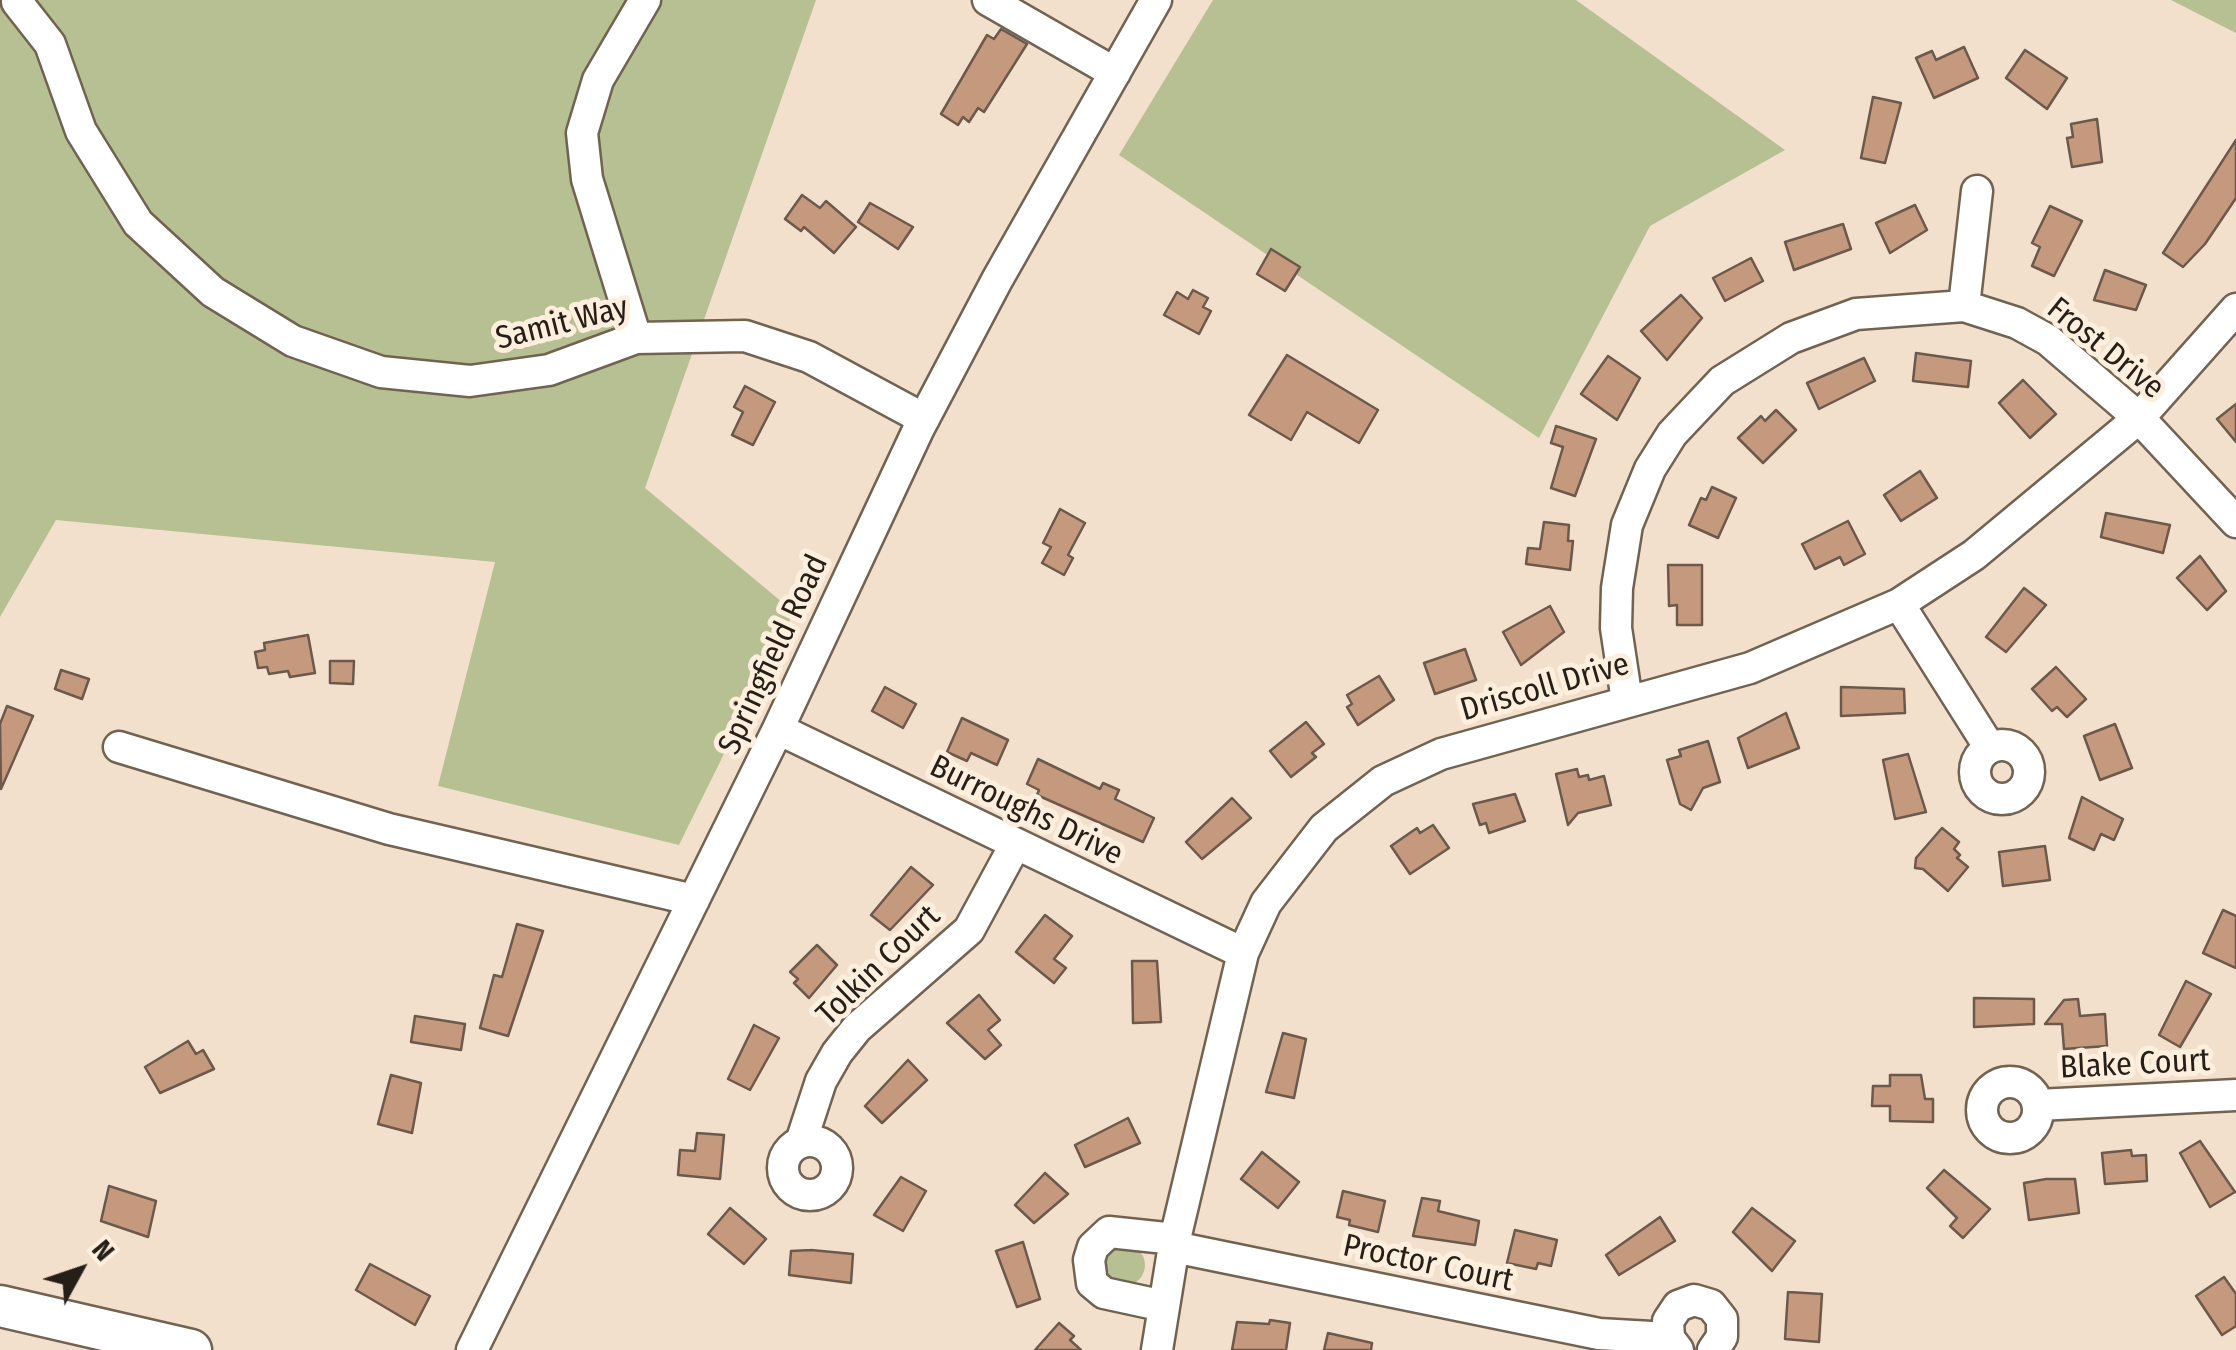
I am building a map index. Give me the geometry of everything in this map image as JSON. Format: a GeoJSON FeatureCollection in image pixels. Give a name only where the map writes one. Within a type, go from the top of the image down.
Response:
{"type":"FeatureCollection","features":[{"type":"Feature","properties":{"kind":"main road"},"geometry":{"type":"LineString","coordinates":[[0,1306],[190,1350]]}},
{"type":"Feature","properties":{"kind":"street"},"geometry":{"type":"LineString","coordinates":[[636,338],[587,179],[582,132],[598,80],[645,0]]}},
{"type":"Feature","properties":{"kind":"street"},"geometry":{"type":"LineString","coordinates":[[988,0],[1114,73]]}},
{"type":"Feature","properties":{"kind":"street","name":"Springfield Road"},"geometry":{"type":"LineString","coordinates":[[472,1350],[778,729],[924,419],[997,280],[1156,0]]}},
{"type":"Feature","properties":{"kind":"street","name":"Samit Way"},"geometry":{"type":"LineString","coordinates":[[18,2],[50,44],[81,132],[138,223],[212,292],[293,341],[381,372],[470,381],[549,370],[636,338],[745,336],[808,357],[924,419]]}},
{"type":"Feature","properties":{"kind":"street"},"geometry":{"type":"LineString","coordinates":[[1964,306],[1977,191]]}},
{"type":"Feature","properties":{"kind":"street","name":"Frost Drive"},"geometry":{"type":"LineString","coordinates":[[1626,701],[1616,628],[1622,550],[1650,469],[1696,406],[1757,356],[1820,326],[1889,309],[1964,306],[2016,323],[2048,340],[2139,418],[2236,522]]}},
{"type":"Feature","properties":{"kind":"street","name":"Driscoll Drive"},"geometry":{"type":"LineString","coordinates":[[1156,1350],[1174,1243],[1243,953],[1266,902],[1324,828],[1383,781],[1456,749],[1750,668],[1899,604],[1974,555],[2139,418],[2236,309]]}},
{"type":"Feature","properties":{"kind":"street"},"geometry":{"type":"LineString","coordinates":[[1899,604],[1990,748]]}},
{"type":"Feature","properties":{"kind":"street","name":"Burroughs Drive"},"geometry":{"type":"LineString","coordinates":[[778,729],[1243,953]]}},
{"type":"Feature","properties":{"kind":"street"},"geometry":{"type":"LineString","coordinates":[[119,747],[389,830],[694,900]]}},
{"type":"Feature","properties":{"kind":"street","name":"Tolkin Court"},"geometry":{"type":"LineString","coordinates":[[800,1142],[821,1080],[838,1053],[857,1028],[968,930],[1015,846]]}},
{"type":"Feature","properties":{"kind":"street","name":"Blake Court"},"geometry":{"type":"LineString","coordinates":[[2038,1105],[2236,1095]]}},
{"type":"Feature","properties":{"kind":"street","name":"Proctor Court"},"geometry":{"type":"LineString","coordinates":[[1164,1306],[1104,1293],[1092,1282],[1089,1260],[1093,1246],[1109,1232],[1599,1334],[1673,1344],[1668,1320],[1678,1306],[1703,1301],[1722,1319],[1722,1338],[1712,1350]]}},
{"type":"Feature","properties":{"kind":"green space"},"geometry":{"type":"Polygon","coordinates":[[[0,0],[816,0],[645,488],[794,612],[679,845],[438,786],[495,562],[56,520],[0,617],[0,0]]]}},
{"type":"Feature","properties":{"kind":"green space"},"geometry":{"type":"Polygon","coordinates":[[[1213,0],[1576,0],[1785,150],[1650,226],[1539,438],[1119,155],[1213,0]]]}},
{"type":"Feature","properties":{"kind":"green space"},"geometry":{"type":"Polygon","coordinates":[[[2171,0],[2236,0],[2236,33],[2230,30],[2171,0]]]}},
{"type":"Feature","properties":{"kind":"green space"},"geometry":{"type":"Polygon","coordinates":[[[1124,1244],[1139,1250],[1145,1265],[1139,1280],[1124,1286],[1109,1280],[1103,1265],[1109,1250],[1124,1244]]]}},
{"type":"Feature","properties":{"kind":"building"},"geometry":{"type":"Polygon","coordinates":[[[1001,29],[1027,44],[984,112],[978,108],[969,122],[963,117],[958,125],[941,114],[987,35],[994,39],[1001,29]]]}},
{"type":"Feature","properties":{"kind":"building"},"geometry":{"type":"Polygon","coordinates":[[[1964,47],[1978,78],[1934,98],[1916,58],[1932,51],[1936,60],[1964,47]]]}},
{"type":"Feature","properties":{"kind":"building"},"geometry":{"type":"Polygon","coordinates":[[[2025,50],[2067,78],[2047,109],[2006,78],[2025,50]]]}},
{"type":"Feature","properties":{"kind":"building"},"geometry":{"type":"Polygon","coordinates":[[[1873,97],[1901,103],[1885,163],[1861,158],[1873,97]]]}},
{"type":"Feature","properties":{"kind":"building"},"geometry":{"type":"Polygon","coordinates":[[[2097,119],[2102,162],[2072,167],[2067,138],[2073,137],[2071,124],[2097,119]]]}},
{"type":"Feature","properties":{"kind":"building"},"geometry":{"type":"Polygon","coordinates":[[[2236,140],[2236,198],[2205,244],[2183,267],[2163,253],[2236,140]]]}},
{"type":"Feature","properties":{"kind":"building"},"geometry":{"type":"Polygon","coordinates":[[[802,195],[820,208],[826,201],[856,227],[834,253],[804,227],[801,231],[785,219],[802,195]]]}},
{"type":"Feature","properties":{"kind":"building"},"geometry":{"type":"Polygon","coordinates":[[[870,203],[913,227],[898,249],[858,222],[870,203]]]}},
{"type":"Feature","properties":{"kind":"building"},"geometry":{"type":"Polygon","coordinates":[[[1915,205],[1927,230],[1890,253],[1876,223],[1915,205]]]}},
{"type":"Feature","properties":{"kind":"building"},"geometry":{"type":"Polygon","coordinates":[[[2050,206],[2082,221],[2054,276],[2032,266],[2040,247],[2032,243],[2050,206]]]}},
{"type":"Feature","properties":{"kind":"building"},"geometry":{"type":"Polygon","coordinates":[[[1843,224],[1851,249],[1794,270],[1785,242],[1843,224]]]}},
{"type":"Feature","properties":{"kind":"building"},"geometry":{"type":"Polygon","coordinates":[[[1271,249],[1300,267],[1285,291],[1257,274],[1271,249]]]}},
{"type":"Feature","properties":{"kind":"building"},"geometry":{"type":"Polygon","coordinates":[[[1751,258],[1763,281],[1725,301],[1713,278],[1751,258]]]}},
{"type":"Feature","properties":{"kind":"building"},"geometry":{"type":"Polygon","coordinates":[[[2105,270],[2146,285],[2136,310],[2094,300],[2105,270]]]}},
{"type":"Feature","properties":{"kind":"building"},"geometry":{"type":"Polygon","coordinates":[[[1193,290],[1208,298],[1203,307],[1211,311],[1199,334],[1164,315],[1177,292],[1188,299],[1193,290]]]}},
{"type":"Feature","properties":{"kind":"building"},"geometry":{"type":"Polygon","coordinates":[[[1681,295],[1702,318],[1667,360],[1641,331],[1681,295]]]}},
{"type":"Feature","properties":{"kind":"building"},"geometry":{"type":"Polygon","coordinates":[[[1916,353],[1971,361],[1968,387],[1913,381],[1916,353]]]}},
{"type":"Feature","properties":{"kind":"building"},"geometry":{"type":"Polygon","coordinates":[[[1287,355],[1378,410],[1359,443],[1307,412],[1291,440],[1249,415],[1287,355]]]}},
{"type":"Feature","properties":{"kind":"building"},"geometry":{"type":"Polygon","coordinates":[[[1608,356],[1640,378],[1617,420],[1581,394],[1608,356]]]}},
{"type":"Feature","properties":{"kind":"building"},"geometry":{"type":"Polygon","coordinates":[[[1864,358],[1875,381],[1819,409],[1807,383],[1864,358]]]}},
{"type":"Feature","properties":{"kind":"building"},"geometry":{"type":"Polygon","coordinates":[[[2023,380],[2056,414],[2030,438],[1999,403],[2023,380]]]}},
{"type":"Feature","properties":{"kind":"building"},"geometry":{"type":"Polygon","coordinates":[[[745,386],[775,402],[753,445],[732,435],[743,412],[734,407],[745,386]]]}},
{"type":"Feature","properties":{"kind":"building"},"geometry":{"type":"Polygon","coordinates":[[[2236,404],[2236,442],[2217,419],[2236,404]]]}},
{"type":"Feature","properties":{"kind":"building"},"geometry":{"type":"Polygon","coordinates":[[[1776,410],[1796,430],[1763,463],[1738,438],[1761,416],[1765,421],[1776,410]]]}},
{"type":"Feature","properties":{"kind":"building"},"geometry":{"type":"Polygon","coordinates":[[[1556,426],[1596,439],[1575,496],[1551,488],[1563,447],[1551,443],[1556,426]]]}},
{"type":"Feature","properties":{"kind":"building"},"geometry":{"type":"Polygon","coordinates":[[[1920,471],[1937,498],[1901,521],[1884,495],[1920,471]]]}},
{"type":"Feature","properties":{"kind":"building"},"geometry":{"type":"Polygon","coordinates":[[[1712,487],[1736,498],[1718,538],[1689,525],[1701,498],[1706,500],[1712,487]]]}},
{"type":"Feature","properties":{"kind":"building"},"geometry":{"type":"Polygon","coordinates":[[[1060,509],[1085,523],[1068,555],[1073,558],[1064,575],[1042,563],[1051,547],[1043,543],[1060,509]]]}},
{"type":"Feature","properties":{"kind":"building"},"geometry":{"type":"Polygon","coordinates":[[[2106,513],[2170,525],[2163,553],[2101,537],[2106,513]]]}},
{"type":"Feature","properties":{"kind":"building"},"geometry":{"type":"Polygon","coordinates":[[[1848,521],[1865,554],[1844,565],[1840,557],[1815,569],[1802,544],[1848,521]]]}},
{"type":"Feature","properties":{"kind":"building"},"geometry":{"type":"Polygon","coordinates":[[[1544,522],[1569,525],[1568,541],[1573,541],[1570,570],[1526,564],[1528,548],[1540,549],[1544,522]]]}},
{"type":"Feature","properties":{"kind":"building"},"geometry":{"type":"Polygon","coordinates":[[[2200,556],[2226,591],[2207,610],[2177,578],[2200,556]]]}},
{"type":"Feature","properties":{"kind":"building"},"geometry":{"type":"Polygon","coordinates":[[[1668,565],[1702,565],[1702,625],[1677,625],[1677,605],[1669,606],[1668,565]]]}},
{"type":"Feature","properties":{"kind":"building"},"geometry":{"type":"Polygon","coordinates":[[[2024,588],[2046,605],[2006,652],[1986,637],[2024,588]]]}},
{"type":"Feature","properties":{"kind":"building"},"geometry":{"type":"Polygon","coordinates":[[[1550,606],[1564,632],[1521,665],[1503,632],[1550,606]]]}},
{"type":"Feature","properties":{"kind":"building"},"geometry":{"type":"Polygon","coordinates":[[[308,635],[315,673],[290,677],[288,671],[269,674],[267,667],[258,668],[255,652],[265,650],[264,643],[308,635]]]}},
{"type":"Feature","properties":{"kind":"building"},"geometry":{"type":"Polygon","coordinates":[[[1465,649],[1476,680],[1435,694],[1424,663],[1465,649]]]}},
{"type":"Feature","properties":{"kind":"building"},"geometry":{"type":"Polygon","coordinates":[[[330,661],[354,661],[353,684],[330,683],[330,661]]]}},
{"type":"Feature","properties":{"kind":"building"},"geometry":{"type":"Polygon","coordinates":[[[2056,667],[2086,699],[2067,717],[2057,707],[2052,711],[2032,689],[2056,667]]]}},
{"type":"Feature","properties":{"kind":"building"},"geometry":{"type":"Polygon","coordinates":[[[61,670],[89,679],[82,699],[55,689],[61,670]]]}},
{"type":"Feature","properties":{"kind":"building"},"geometry":{"type":"Polygon","coordinates":[[[1379,676],[1394,700],[1358,725],[1347,707],[1352,704],[1347,695],[1379,676]]]}},
{"type":"Feature","properties":{"kind":"building"},"geometry":{"type":"Polygon","coordinates":[[[885,687],[916,704],[903,728],[872,711],[885,687]]]}},
{"type":"Feature","properties":{"kind":"building"},"geometry":{"type":"Polygon","coordinates":[[[1841,687],[1904,689],[1905,713],[1841,716],[1841,687]]]}},
{"type":"Feature","properties":{"kind":"building"},"geometry":{"type":"Polygon","coordinates":[[[7,706],[33,716],[1,789],[0,724],[7,706]]]}},
{"type":"Feature","properties":{"kind":"building"},"geometry":{"type":"Polygon","coordinates":[[[1786,713],[1799,748],[1748,768],[1738,738],[1786,713]]]}},
{"type":"Feature","properties":{"kind":"building"},"geometry":{"type":"Polygon","coordinates":[[[962,718],[1008,740],[997,765],[971,753],[967,761],[947,752],[962,718]]]}},
{"type":"Feature","properties":{"kind":"building"},"geometry":{"type":"Polygon","coordinates":[[[1306,722],[1324,744],[1312,753],[1316,757],[1291,777],[1270,751],[1306,722]]]}},
{"type":"Feature","properties":{"kind":"building"},"geometry":{"type":"Polygon","coordinates":[[[2115,724],[2132,768],[2100,780],[2084,736],[2115,724]]]}},
{"type":"Feature","properties":{"kind":"building"},"geometry":{"type":"Polygon","coordinates":[[[1708,741],[1720,782],[1703,788],[1691,810],[1680,804],[1667,760],[1681,756],[1679,750],[1708,741]]]}},
{"type":"Feature","properties":{"kind":"building"},"geometry":{"type":"Polygon","coordinates":[[[1908,754],[1926,812],[1895,819],[1883,760],[1908,754]]]}},
{"type":"Feature","properties":{"kind":"building"},"geometry":{"type":"Polygon","coordinates":[[[1038,759],[1100,789],[1103,783],[1119,790],[1115,799],[1154,818],[1143,842],[1037,795],[1039,790],[1027,784],[1038,759]]]}},
{"type":"Feature","properties":{"kind":"building"},"geometry":{"type":"Polygon","coordinates":[[[1577,769],[1579,777],[1588,775],[1589,780],[1604,776],[1611,805],[1578,813],[1568,825],[1556,774],[1577,769]]]}},
{"type":"Feature","properties":{"kind":"building"},"geometry":{"type":"Polygon","coordinates":[[[1515,794],[1525,821],[1489,833],[1486,823],[1480,825],[1473,804],[1515,794]]]}},
{"type":"Feature","properties":{"kind":"building"},"geometry":{"type":"Polygon","coordinates":[[[2082,797],[2123,819],[2114,840],[2101,834],[2094,850],[2069,838],[2082,797]]]}},
{"type":"Feature","properties":{"kind":"building"},"geometry":{"type":"Polygon","coordinates":[[[1232,798],[1251,818],[1202,859],[1186,842],[1232,798]]]}},
{"type":"Feature","properties":{"kind":"building"},"geometry":{"type":"Polygon","coordinates":[[[1433,825],[1449,848],[1410,874],[1391,846],[1417,828],[1420,833],[1433,825]]]}},
{"type":"Feature","properties":{"kind":"building"},"geometry":{"type":"Polygon","coordinates":[[[1942,828],[1959,842],[1954,849],[1960,855],[1957,858],[1968,867],[1948,891],[1923,869],[1915,868],[1916,858],[1942,828]]]}},
{"type":"Feature","properties":{"kind":"building"},"geometry":{"type":"Polygon","coordinates":[[[2045,846],[2050,880],[2003,886],[1999,852],[2045,846]]]}},
{"type":"Feature","properties":{"kind":"building"},"geometry":{"type":"Polygon","coordinates":[[[911,867],[933,885],[890,930],[871,915],[911,867]]]}},
{"type":"Feature","properties":{"kind":"building"},"geometry":{"type":"Polygon","coordinates":[[[2223,910],[2236,916],[2236,968],[2203,953],[2223,910]]]}},
{"type":"Feature","properties":{"kind":"building"},"geometry":{"type":"Polygon","coordinates":[[[1045,915],[1072,936],[1054,959],[1066,968],[1054,983],[1016,952],[1045,915]]]}},
{"type":"Feature","properties":{"kind":"building"},"geometry":{"type":"Polygon","coordinates":[[[517,924],[543,931],[508,1036],[480,1028],[494,975],[502,977],[517,924]]]}},
{"type":"Feature","properties":{"kind":"building"},"geometry":{"type":"Polygon","coordinates":[[[817,945],[837,965],[809,998],[794,983],[798,979],[790,972],[817,945]]]}},
{"type":"Feature","properties":{"kind":"building"},"geometry":{"type":"Polygon","coordinates":[[[1132,961],[1157,961],[1161,1022],[1133,1023],[1132,961]]]}},
{"type":"Feature","properties":{"kind":"building"},"geometry":{"type":"Polygon","coordinates":[[[2186,981],[2211,994],[2180,1047],[2159,1035],[2186,981]]]}},
{"type":"Feature","properties":{"kind":"building"},"geometry":{"type":"Polygon","coordinates":[[[979,995],[1000,1020],[988,1030],[1001,1045],[985,1059],[947,1023],[979,995]]]}},
{"type":"Feature","properties":{"kind":"building"},"geometry":{"type":"Polygon","coordinates":[[[1974,998],[2034,999],[2034,1024],[1974,1027],[1974,998]]]}},
{"type":"Feature","properties":{"kind":"building"},"geometry":{"type":"Polygon","coordinates":[[[2078,999],[2080,1016],[2105,1014],[2107,1046],[2064,1049],[2062,1024],[2045,1024],[2064,1000],[2078,999]]]}},
{"type":"Feature","properties":{"kind":"building"},"geometry":{"type":"Polygon","coordinates":[[[415,1016],[465,1024],[461,1050],[411,1042],[415,1016]]]}},
{"type":"Feature","properties":{"kind":"building"},"geometry":{"type":"Polygon","coordinates":[[[754,1025],[779,1038],[750,1090],[728,1079],[754,1025]]]}},
{"type":"Feature","properties":{"kind":"building"},"geometry":{"type":"Polygon","coordinates":[[[1283,1033],[1306,1039],[1294,1098],[1266,1092],[1283,1033]]]}},
{"type":"Feature","properties":{"kind":"building"},"geometry":{"type":"Polygon","coordinates":[[[188,1041],[196,1054],[203,1050],[214,1069],[160,1093],[145,1067],[188,1041]]]}},
{"type":"Feature","properties":{"kind":"building"},"geometry":{"type":"Polygon","coordinates":[[[908,1060],[927,1080],[882,1123],[865,1106],[908,1060]]]}},
{"type":"Feature","properties":{"kind":"building"},"geometry":{"type":"Polygon","coordinates":[[[391,1075],[421,1083],[412,1133],[378,1124],[391,1075]]]}},
{"type":"Feature","properties":{"kind":"building"},"geometry":{"type":"Polygon","coordinates":[[[1890,1075],[1921,1075],[1925,1099],[1933,1099],[1933,1122],[1890,1121],[1890,1106],[1872,1106],[1873,1086],[1890,1086],[1890,1075]]]}},
{"type":"Feature","properties":{"kind":"building"},"geometry":{"type":"Polygon","coordinates":[[[1128,1118],[1140,1143],[1085,1167],[1075,1145],[1128,1118]]]}},
{"type":"Feature","properties":{"kind":"building"},"geometry":{"type":"Polygon","coordinates":[[[697,1133],[724,1135],[720,1179],[678,1175],[680,1150],[695,1151],[697,1133]]]}},
{"type":"Feature","properties":{"kind":"building"},"geometry":{"type":"Polygon","coordinates":[[[2200,1141],[2235,1192],[2210,1207],[2180,1153],[2200,1141]]]}},
{"type":"Feature","properties":{"kind":"building"},"geometry":{"type":"Polygon","coordinates":[[[2131,1150],[2132,1156],[2146,1155],[2147,1181],[2105,1184],[2102,1153],[2131,1150]]]}},
{"type":"Feature","properties":{"kind":"building"},"geometry":{"type":"Polygon","coordinates":[[[1262,1152],[1299,1182],[1278,1208],[1241,1179],[1262,1152]]]}},
{"type":"Feature","properties":{"kind":"building"},"geometry":{"type":"Polygon","coordinates":[[[1944,1170],[1990,1209],[1963,1238],[1950,1226],[1957,1218],[1927,1188],[1944,1170]]]}},
{"type":"Feature","properties":{"kind":"building"},"geometry":{"type":"Polygon","coordinates":[[[1045,1173],[1068,1194],[1034,1223],[1015,1205],[1045,1173]]]}},
{"type":"Feature","properties":{"kind":"building"},"geometry":{"type":"Polygon","coordinates":[[[901,1177],[926,1191],[903,1231],[874,1215],[901,1177]]]}},
{"type":"Feature","properties":{"kind":"building"},"geometry":{"type":"Polygon","coordinates":[[[2075,1179],[2079,1213],[2029,1220],[2024,1183],[2075,1179]]]}},
{"type":"Feature","properties":{"kind":"building"},"geometry":{"type":"Polygon","coordinates":[[[109,1186],[156,1201],[148,1237],[101,1221],[109,1186]]]}},
{"type":"Feature","properties":{"kind":"building"},"geometry":{"type":"Polygon","coordinates":[[[1343,1191],[1385,1201],[1378,1232],[1349,1225],[1350,1220],[1337,1217],[1343,1191]]]}},
{"type":"Feature","properties":{"kind":"building"},"geometry":{"type":"Polygon","coordinates":[[[1422,1198],[1440,1201],[1438,1211],[1479,1221],[1475,1245],[1413,1236],[1422,1198]]]}},
{"type":"Feature","properties":{"kind":"building"},"geometry":{"type":"Polygon","coordinates":[[[730,1208],[766,1239],[744,1264],[708,1234],[730,1208]]]}},
{"type":"Feature","properties":{"kind":"building"},"geometry":{"type":"Polygon","coordinates":[[[1752,1208],[1795,1241],[1772,1271],[1733,1232],[1752,1208]]]}},
{"type":"Feature","properties":{"kind":"building"},"geometry":{"type":"Polygon","coordinates":[[[1660,1217],[1675,1241],[1619,1275],[1606,1255],[1660,1217]]]}},
{"type":"Feature","properties":{"kind":"building"},"geometry":{"type":"Polygon","coordinates":[[[1515,1230],[1557,1240],[1551,1266],[1538,1263],[1536,1269],[1507,1263],[1515,1230]]]}},
{"type":"Feature","properties":{"kind":"building"},"geometry":{"type":"Polygon","coordinates":[[[1023,1242],[1040,1299],[1017,1307],[996,1251],[1023,1242]]]}},
{"type":"Feature","properties":{"kind":"building"},"geometry":{"type":"Polygon","coordinates":[[[791,1251],[853,1254],[851,1283],[789,1275],[791,1251]]]}},
{"type":"Feature","properties":{"kind":"building"},"geometry":{"type":"Polygon","coordinates":[[[370,1264],[430,1296],[415,1325],[356,1290],[370,1264]]]}},
{"type":"Feature","properties":{"kind":"building"},"geometry":{"type":"Polygon","coordinates":[[[2224,1277],[2236,1294],[2236,1326],[2222,1335],[2196,1296],[2224,1277]]]}},
{"type":"Feature","properties":{"kind":"building"},"geometry":{"type":"Polygon","coordinates":[[[1788,1292],[1822,1294],[1819,1342],[1785,1339],[1788,1292]]]}},
{"type":"Feature","properties":{"kind":"building"},"geometry":{"type":"Polygon","coordinates":[[[1270,1320],[1290,1323],[1286,1350],[1232,1350],[1237,1322],[1269,1324],[1270,1320]]]}},
{"type":"Feature","properties":{"kind":"building"},"geometry":{"type":"Polygon","coordinates":[[[1059,1323],[1074,1336],[1070,1340],[1081,1350],[1035,1350],[1059,1323]]]}},
{"type":"Feature","properties":{"kind":"building"},"geometry":{"type":"Polygon","coordinates":[[[1328,1333],[1372,1343],[1371,1350],[1324,1350],[1328,1333]]]}}]}
